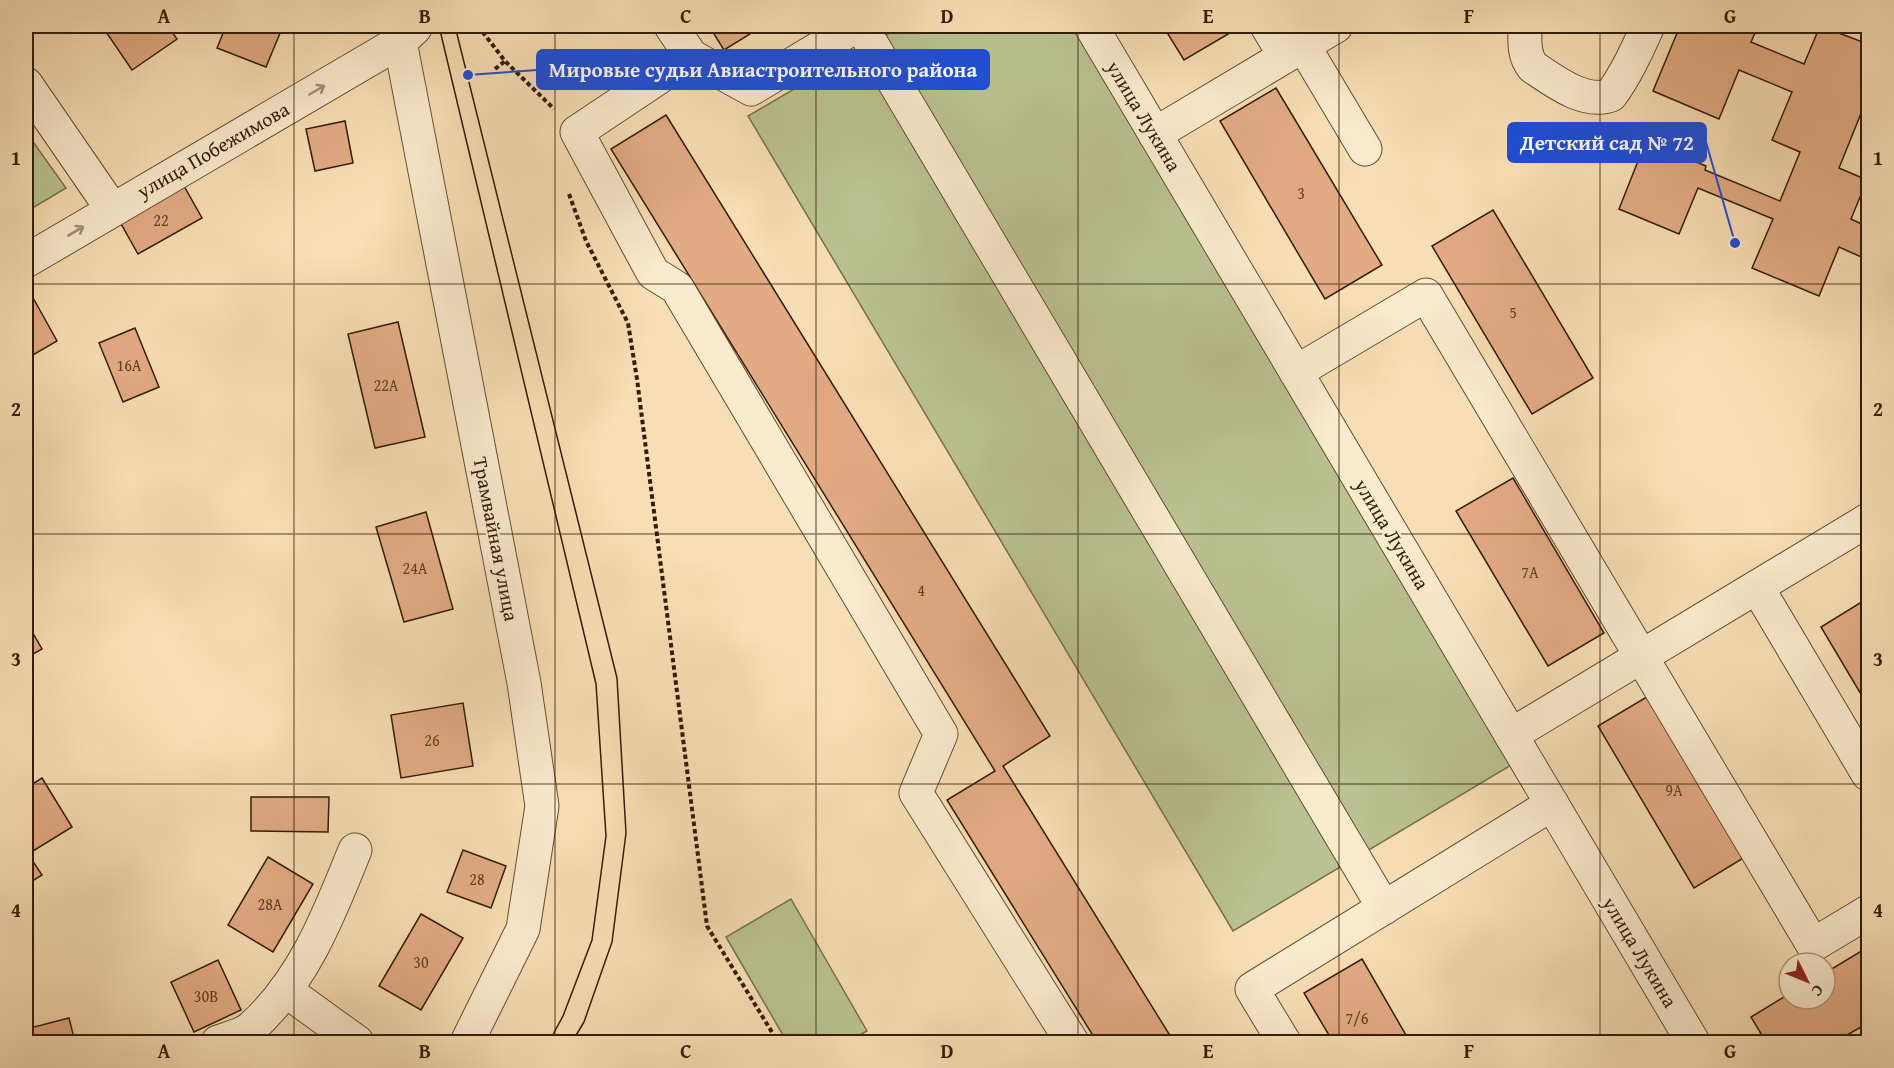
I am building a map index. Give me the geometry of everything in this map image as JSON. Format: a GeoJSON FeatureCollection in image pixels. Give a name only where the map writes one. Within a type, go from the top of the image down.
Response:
{"type":"FeatureCollection","features":[{"type":"Feature","properties":{"kind":"street"},"geometry":{"type":"LineString","coordinates":[[671,26],[691,56],[751,89],[856,26]]}},
{"type":"Feature","properties":{"kind":"street"},"geometry":{"type":"LineString","coordinates":[[861,26],[1384,908]]}},
{"type":"Feature","properties":{"kind":"street","name":"улица Лукина"},"geometry":{"type":"LineString","coordinates":[[1091,26],[1693,1042]]}},
{"type":"Feature","properties":{"kind":"street"},"geometry":{"type":"LineString","coordinates":[[1267,26],[1294,51],[1365,149]]}},
{"type":"Feature","properties":{"kind":"street"},"geometry":{"type":"LineString","coordinates":[[1155,134],[1336,26]]}},
{"type":"Feature","properties":{"kind":"street"},"geometry":{"type":"LineString","coordinates":[[1525,26],[1524,45],[1528,61],[1533,67],[1581,94],[1597,99],[1611,95],[1616,89],[1628,71],[1648,26]]}},
{"type":"Feature","properties":{"kind":"street","name":"улица Побежимова"},"geometry":{"type":"LineString","coordinates":[[26,261],[405,31]]}},
{"type":"Feature","properties":{"kind":"street","name":"Трамвайная улица"},"geometry":{"type":"LineString","coordinates":[[405,31],[524,683],[542,806],[523,929],[466,1042]]}},
{"type":"Feature","properties":{"kind":"street"},"geometry":{"type":"LineString","coordinates":[[691,56],[577,132],[653,273],[677,288],[940,734],[916,793],[1072,1042]]}},
{"type":"Feature","properties":{"kind":"street"},"geometry":{"type":"LineString","coordinates":[[26,84],[112,209]]}},
{"type":"Feature","properties":{"kind":"street"},"geometry":{"type":"LineString","coordinates":[[1296,372],[1426,295],[1813,945],[1869,912]]}},
{"type":"Feature","properties":{"kind":"street"},"geometry":{"type":"LineString","coordinates":[[1511,735],[1869,520]]}},
{"type":"Feature","properties":{"kind":"street"},"geometry":{"type":"LineString","coordinates":[[1757,586],[1869,774]]}},
{"type":"Feature","properties":{"kind":"street"},"geometry":{"type":"LineString","coordinates":[[1284,1042],[1252,989],[1552,804]]}},
{"type":"Feature","properties":{"kind":"street"},"geometry":{"type":"LineString","coordinates":[[218,1042],[250,1029],[285,990],[324,926],[355,850]]}},
{"type":"Feature","properties":{"kind":"street"},"geometry":{"type":"LineString","coordinates":[[285,990],[357,1042]]}},
{"type":"Feature","properties":{"kind":"path"},"geometry":{"type":"LineString","coordinates":[[478,26],[505,61],[577,132]]}},
{"type":"Feature","properties":{"kind":"path"},"geometry":{"type":"LineString","coordinates":[[495,69],[505,61]]}},
{"type":"Feature","properties":{"kind":"path"},"geometry":{"type":"LineString","coordinates":[[567,187],[586,241],[628,323],[707,926],[778,1042]]}},
{"type":"Feature","properties":{"kind":"green space"},"geometry":{"type":"Polygon","coordinates":[[[901,26],[1074,26],[1513,764],[1233,931],[748,116],[901,26]]]}},
{"type":"Feature","properties":{"kind":"green space"},"geometry":{"type":"Polygon","coordinates":[[[26,132],[66,188],[26,212],[26,132]]]}},
{"type":"Feature","properties":{"kind":"green space"},"geometry":{"type":"Polygon","coordinates":[[[791,899],[867,1031],[847,1042],[787,1042],[726,937],[791,899]]]}},
{"type":"Feature","properties":{"kind":"building"},"geometry":{"type":"Polygon","coordinates":[[[102,26],[168,26],[177,39],[132,70],[102,26]]]}},
{"type":"Feature","properties":{"kind":"building"},"geometry":{"type":"Polygon","coordinates":[[[226,26],[283,26],[266,67],[217,48],[226,26]]]}},
{"type":"Feature","properties":{"kind":"building"},"geometry":{"type":"Polygon","coordinates":[[[709,26],[763,26],[724,50],[709,26]]]}},
{"type":"Feature","properties":{"kind":"building"},"geometry":{"type":"Polygon","coordinates":[[[1163,26],[1239,26],[1240,27],[1184,60],[1163,26]]]}},
{"type":"Feature","properties":{"kind":"building"},"geometry":{"type":"Polygon","coordinates":[[[1680,26],[1758,26],[1751,42],[1804,64],[1820,26],[1868,44],[1868,96],[1839,168],[1867,180],[1851,219],[1868,227],[1868,260],[1839,247],[1819,296],[1752,268],[1773,219],[1698,188],[1679,234],[1619,209],[1646,141],[1706,166],[1705,170],[1780,201],[1800,152],[1772,140],[1792,92],[1739,70],[1719,119],[1653,91],[1680,26]]]}},
{"type":"Feature","properties":{"kind":"building"},"geometry":{"type":"Polygon","coordinates":[[[1276,88],[1382,265],[1325,299],[1220,121],[1276,88]]]}},
{"type":"Feature","properties":{"kind":"building"},"geometry":{"type":"Polygon","coordinates":[[[666,115],[1050,736],[1003,766],[1174,1042],[1097,1042],[947,800],[995,771],[611,149],[666,115]]]}},
{"type":"Feature","properties":{"kind":"building"},"geometry":{"type":"Polygon","coordinates":[[[345,121],[353,163],[315,171],[306,129],[345,121]]]}},
{"type":"Feature","properties":{"kind":"building"},"geometry":{"type":"Polygon","coordinates":[[[184,186],[202,218],[138,254],[120,222],[184,186]]]}},
{"type":"Feature","properties":{"kind":"building"},"geometry":{"type":"Polygon","coordinates":[[[1493,210],[1593,378],[1532,414],[1432,246],[1493,210]]]}},
{"type":"Feature","properties":{"kind":"building"},"geometry":{"type":"Polygon","coordinates":[[[32,296],[57,341],[26,359],[26,300],[32,296]]]}},
{"type":"Feature","properties":{"kind":"building"},"geometry":{"type":"Polygon","coordinates":[[[398,322],[425,437],[375,448],[348,334],[398,322]]]}},
{"type":"Feature","properties":{"kind":"building"},"geometry":{"type":"Polygon","coordinates":[[[135,328],[159,387],[123,402],[99,343],[135,328]]]}},
{"type":"Feature","properties":{"kind":"building"},"geometry":{"type":"Polygon","coordinates":[[[1513,478],[1604,633],[1548,666],[1456,511],[1513,478]]]}},
{"type":"Feature","properties":{"kind":"building"},"geometry":{"type":"Polygon","coordinates":[[[426,512],[453,609],[404,622],[376,527],[426,512]]]}},
{"type":"Feature","properties":{"kind":"building"},"geometry":{"type":"Polygon","coordinates":[[[1868,598],[1868,706],[1821,627],[1868,598]]]}},
{"type":"Feature","properties":{"kind":"building"},"geometry":{"type":"Polygon","coordinates":[[[26,621],[42,649],[26,658],[26,621]]]}},
{"type":"Feature","properties":{"kind":"building"},"geometry":{"type":"Polygon","coordinates":[[[1655,692],[1750,854],[1694,888],[1598,726],[1655,692]]]}},
{"type":"Feature","properties":{"kind":"building"},"geometry":{"type":"Polygon","coordinates":[[[463,703],[473,766],[401,778],[391,715],[463,703]]]}},
{"type":"Feature","properties":{"kind":"building"},"geometry":{"type":"Polygon","coordinates":[[[42,778],[72,827],[28,854],[42,875],[26,885],[26,788],[42,778]]]}},
{"type":"Feature","properties":{"kind":"building"},"geometry":{"type":"Polygon","coordinates":[[[251,797],[329,797],[328,832],[251,831],[251,797]]]}},
{"type":"Feature","properties":{"kind":"building"},"geometry":{"type":"Polygon","coordinates":[[[463,850],[506,866],[491,908],[447,892],[463,850]]]}},
{"type":"Feature","properties":{"kind":"building"},"geometry":{"type":"Polygon","coordinates":[[[268,857],[313,884],[273,952],[228,925],[268,857]]]}},
{"type":"Feature","properties":{"kind":"building"},"geometry":{"type":"Polygon","coordinates":[[[421,914],[463,938],[421,1010],[379,986],[421,914]]]}},
{"type":"Feature","properties":{"kind":"building"},"geometry":{"type":"Polygon","coordinates":[[[1868,947],[1868,1023],[1835,1042],[1766,1042],[1751,1017],[1777,1001],[1777,1011],[1837,1011],[1837,966],[1868,947]]]}},
{"type":"Feature","properties":{"kind":"building"},"geometry":{"type":"Polygon","coordinates":[[[1362,959],[1410,1042],[1333,1042],[1304,993],[1362,959]]]}},
{"type":"Feature","properties":{"kind":"building"},"geometry":{"type":"Polygon","coordinates":[[[218,960],[241,1010],[194,1032],[171,982],[218,960]]]}},
{"type":"Feature","properties":{"kind":"building"},"geometry":{"type":"Polygon","coordinates":[[[69,1018],[75,1042],[26,1042],[26,1029],[69,1018]]]}},
{"type":"Feature","properties":{"kind":"tram line"},"geometry":{"type":"LineString","coordinates":[[439,26],[596,684],[606,836],[592,940],[563,1016],[549,1042]]}},
{"type":"Feature","properties":{"kind":"tram line"},"geometry":{"type":"LineString","coordinates":[[455,26],[617,678],[626,833],[612,942],[584,1022],[572,1042]]}},
{"type":"Feature","properties":{"kind":"place","name":"Мировые судьи Авиастроительного района"},"geometry":{"type":"Point","coordinates":[468,75]}},
{"type":"Feature","properties":{"kind":"place","name":"Детский сад № 72"},"geometry":{"type":"Point","coordinates":[1735,243]}}]}
